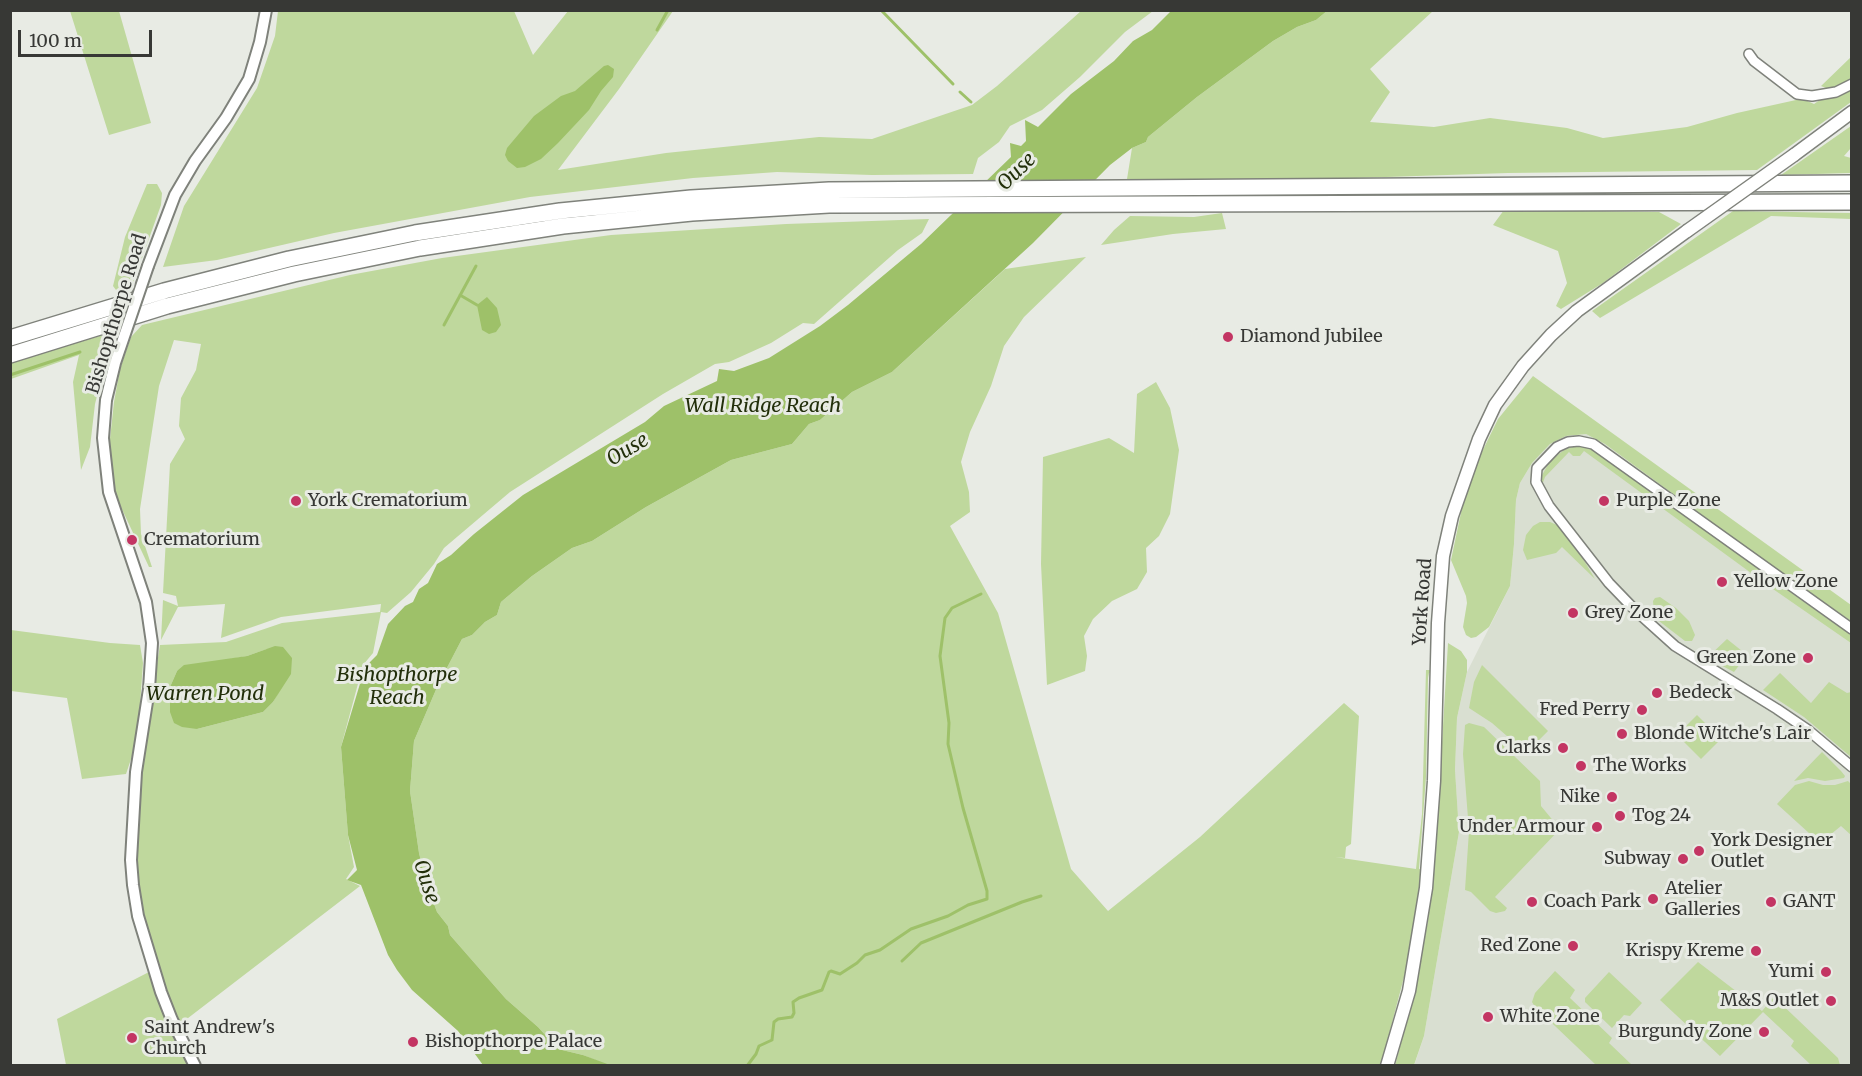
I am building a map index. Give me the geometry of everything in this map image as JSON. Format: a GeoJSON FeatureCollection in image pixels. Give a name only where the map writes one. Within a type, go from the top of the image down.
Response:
{"type":"FeatureCollection","features":[{"type":"Feature","properties":{"kind":"highway"},"geometry":{"type":"LineString","coordinates":[[10,355],[167,306],[294,274],[420,248],[563,226],[829,198],[1203,187],[1851,183]]}},
{"type":"Feature","properties":{"kind":"highway"},"geometry":{"type":"LineString","coordinates":[[10,338],[164,291],[290,259],[415,234],[596,207],[691,198],[1204,203],[1851,202]]}},
{"type":"Feature","properties":{"kind":"main road","name":"York Road"},"geometry":{"type":"LineString","coordinates":[[1387,1065],[1409,991],[1426,888],[1434,781],[1438,623],[1443,556],[1452,516],[1479,439],[1495,405],[1523,366],[1576,311],[1851,112]]}},
{"type":"Feature","properties":{"kind":"street","name":"Bishopthorpe Road"},"geometry":{"type":"LineString","coordinates":[[195,1065],[172,1020],[161,992],[138,916],[133,885],[131,860],[136,772],[149,689],[152,643],[146,602],[109,492],[103,438],[106,400],[115,363],[162,224],[175,195],[195,161],[226,118],[249,79],[260,42],[266,10]]}},
{"type":"Feature","properties":{"kind":"street"},"geometry":{"type":"LineString","coordinates":[[1749,54],[1754,62],[1797,94],[1812,96],[1836,92],[1851,84]]}},
{"type":"Feature","properties":{"kind":"street"},"geometry":{"type":"LineString","coordinates":[[1851,629],[1593,444],[1579,441],[1568,442],[1557,447],[1537,468],[1536,482],[1549,506],[1609,583],[1635,610],[1675,646],[1785,714],[1851,767]]}},
{"type":"Feature","properties":{"kind":"shaded area"},"geometry":{"type":"Polygon","coordinates":[[[70,11],[119,11],[151,123],[109,135],[70,11]]]}},
{"type":"Feature","properties":{"kind":"shaded area"},"geometry":{"type":"Polygon","coordinates":[[[278,11],[514,11],[533,55],[568,11],[673,11],[619,89],[558,170],[666,153],[819,137],[872,139],[972,105],[997,86],[1081,11],[1153,11],[1125,32],[1080,77],[1042,110],[1010,126],[999,142],[978,158],[973,174],[872,175],[777,172],[693,178],[530,197],[334,233],[217,260],[163,267],[184,206],[257,88],[275,36],[278,11]]]}},
{"type":"Feature","properties":{"kind":"shaded area"},"geometry":{"type":"Polygon","coordinates":[[[1327,11],[1433,11],[1370,69],[1390,92],[1370,122],[1434,127],[1490,118],[1567,128],[1603,138],[1687,127],[1801,98],[1814,104],[1833,91],[1821,86],[1851,57],[1851,102],[1757,170],[1508,173],[1265,181],[1127,179],[1132,148],[1146,142],[1148,137],[1197,97],[1273,41],[1297,27],[1316,20],[1327,11]]]}},
{"type":"Feature","properties":{"kind":"shaded area"},"geometry":{"type":"Polygon","coordinates":[[[1851,126],[1851,148],[1844,156],[1851,158],[1851,173],[1781,175],[1851,126]]]}},
{"type":"Feature","properties":{"kind":"shaded area"},"geometry":{"type":"Polygon","coordinates":[[[147,184],[157,184],[162,193],[161,205],[132,286],[116,290],[113,286],[125,237],[147,184]]]}},
{"type":"Feature","properties":{"kind":"shaded area"},"geometry":{"type":"Polygon","coordinates":[[[1504,210],[1659,212],[1681,224],[1603,283],[1561,309],[1556,306],[1567,283],[1558,251],[1493,225],[1504,210]]]}},
{"type":"Feature","properties":{"kind":"shaded area"},"geometry":{"type":"Polygon","coordinates":[[[1733,211],[1851,213],[1851,219],[1771,216],[1600,318],[1592,311],[1733,211]]]}},
{"type":"Feature","properties":{"kind":"shaded area"},"geometry":{"type":"Polygon","coordinates":[[[1222,213],[1226,229],[1101,245],[1130,216],[1194,217],[1222,213]]]}},
{"type":"Feature","properties":{"kind":"shaded area"},"geometry":{"type":"Polygon","coordinates":[[[929,219],[922,233],[898,250],[814,324],[803,323],[771,343],[729,362],[715,364],[663,394],[510,492],[444,548],[411,592],[387,613],[381,612],[373,653],[363,665],[341,747],[348,835],[354,867],[346,879],[360,886],[179,1025],[164,990],[141,915],[134,862],[144,745],[160,645],[226,642],[282,623],[380,612],[381,604],[281,617],[221,638],[225,604],[178,607],[161,640],[163,600],[178,606],[176,596],[163,593],[170,464],[185,439],[179,426],[181,398],[196,370],[201,344],[174,340],[159,386],[140,509],[141,534],[152,567],[149,567],[120,505],[110,476],[109,448],[114,402],[120,369],[131,337],[142,325],[350,275],[442,258],[611,235],[786,224],[929,219]],[[267,649],[247,656],[177,671],[170,687],[197,729],[263,712],[273,702],[281,688],[267,649]]]}},
{"type":"Feature","properties":{"kind":"shaded area"},"geometry":{"type":"Polygon","coordinates":[[[1086,257],[1024,317],[1004,346],[991,386],[970,432],[961,462],[969,492],[970,512],[950,526],[998,613],[1071,869],[1108,911],[1200,837],[1344,703],[1359,716],[1351,844],[1346,847],[1345,858],[1335,857],[1416,869],[1422,814],[1426,670],[1436,670],[1429,673],[1428,678],[1426,777],[1419,869],[1424,870],[1415,935],[1381,1065],[610,1066],[583,1055],[558,1049],[538,1027],[506,999],[450,935],[448,926],[437,912],[419,853],[410,791],[414,741],[438,685],[462,639],[472,635],[485,622],[497,615],[501,602],[532,576],[572,548],[592,541],[646,507],[731,460],[792,444],[809,424],[820,420],[852,392],[892,372],[1005,269],[1086,257]]]}},
{"type":"Feature","properties":{"kind":"shaded area"},"geometry":{"type":"Polygon","coordinates":[[[113,332],[95,404],[90,447],[81,470],[73,382],[79,355],[11,379],[10,363],[113,332]]]}},
{"type":"Feature","properties":{"kind":"shaded area"},"geometry":{"type":"Polygon","coordinates":[[[1533,376],[1851,605],[1851,621],[1763,560],[1605,444],[1586,434],[1566,436],[1550,444],[1532,463],[1520,483],[1516,500],[1510,586],[1489,627],[1476,637],[1471,638],[1466,635],[1463,627],[1466,596],[1451,560],[1462,508],[1480,456],[1498,419],[1533,376]]]}},
{"type":"Feature","properties":{"kind":"shaded area"},"geometry":{"type":"Polygon","coordinates":[[[1156,382],[1170,408],[1179,450],[1170,514],[1159,536],[1146,548],[1147,572],[1137,589],[1112,601],[1093,619],[1084,636],[1087,656],[1085,671],[1047,685],[1041,564],[1043,457],[1109,438],[1134,453],[1137,394],[1156,382]]]}},
{"type":"Feature","properties":{"kind":"shaded area"},"geometry":{"type":"Polygon","coordinates":[[[1586,434],[1605,444],[1763,560],[1851,621],[1851,1065],[1414,1066],[1424,1036],[1459,832],[1455,771],[1457,718],[1467,672],[1510,586],[1516,500],[1520,483],[1532,463],[1550,444],[1566,436],[1586,434]]]}},
{"type":"Feature","properties":{"kind":"shaded area"},"geometry":{"type":"Polygon","coordinates":[[[1575,446],[1585,446],[1596,451],[1851,635],[1851,643],[1584,451],[1580,456],[1573,456],[1569,452],[1545,477],[1541,488],[1541,477],[1550,461],[1564,450],[1575,446]]]}},
{"type":"Feature","properties":{"kind":"shaded area"},"geometry":{"type":"Polygon","coordinates":[[[1540,522],[1557,525],[1582,557],[1595,579],[1562,547],[1556,553],[1527,560],[1523,550],[1526,535],[1533,526],[1540,522]]]}},
{"type":"Feature","properties":{"kind":"shaded area"},"geometry":{"type":"Polygon","coordinates":[[[1660,597],[1689,621],[1695,635],[1692,641],[1685,641],[1659,621],[1654,613],[1653,601],[1660,597]]]}},
{"type":"Feature","properties":{"kind":"shaded area"},"geometry":{"type":"Polygon","coordinates":[[[11,630],[140,645],[143,663],[140,705],[133,753],[126,774],[82,779],[67,698],[11,691],[11,630]]]}},
{"type":"Feature","properties":{"kind":"shaded area"},"geometry":{"type":"Polygon","coordinates":[[[1727,639],[1747,655],[1734,672],[1707,658],[1727,639]]]}},
{"type":"Feature","properties":{"kind":"shaded area"},"geometry":{"type":"Polygon","coordinates":[[[1448,643],[1461,651],[1467,660],[1467,672],[1457,718],[1455,770],[1459,832],[1424,1036],[1414,1065],[1395,1066],[1412,1001],[1428,921],[1435,859],[1448,643]]]}},
{"type":"Feature","properties":{"kind":"shaded area"},"geometry":{"type":"Polygon","coordinates":[[[1482,665],[1548,731],[1539,740],[1527,746],[1515,743],[1492,723],[1469,708],[1474,682],[1482,665]]]}},
{"type":"Feature","properties":{"kind":"shaded area"},"geometry":{"type":"Polygon","coordinates":[[[1780,673],[1811,703],[1829,682],[1847,693],[1851,692],[1851,757],[1804,717],[1763,690],[1780,673]]]}},
{"type":"Feature","properties":{"kind":"shaded area"},"geometry":{"type":"Polygon","coordinates":[[[1697,715],[1721,739],[1701,759],[1677,735],[1697,715]]]}},
{"type":"Feature","properties":{"kind":"shaded area"},"geometry":{"type":"Polygon","coordinates":[[[1469,723],[1484,727],[1540,781],[1541,806],[1560,829],[1495,897],[1507,908],[1505,911],[1496,913],[1490,911],[1471,892],[1465,890],[1469,831],[1463,754],[1465,725],[1469,723]]]}},
{"type":"Feature","properties":{"kind":"shaded area"},"geometry":{"type":"Polygon","coordinates":[[[1822,752],[1841,771],[1844,778],[1825,781],[1808,778],[1794,781],[1822,752]]]}},
{"type":"Feature","properties":{"kind":"shaded area"},"geometry":{"type":"Polygon","coordinates":[[[1809,781],[1823,785],[1835,785],[1848,781],[1851,784],[1851,835],[1841,826],[1820,843],[1777,804],[1795,785],[1809,781]]]}},
{"type":"Feature","properties":{"kind":"shaded area"},"geometry":{"type":"Polygon","coordinates":[[[1698,962],[1762,1011],[1774,997],[1838,1058],[1840,1065],[1811,1065],[1791,1046],[1794,1041],[1763,1012],[1720,1056],[1660,1000],[1698,962]]]}},
{"type":"Feature","properties":{"kind":"shaded area"},"geometry":{"type":"Polygon","coordinates":[[[1555,971],[1575,990],[1570,998],[1612,1038],[1609,1043],[1632,1065],[1596,1065],[1535,1007],[1532,1002],[1535,993],[1555,971]]]}},
{"type":"Feature","properties":{"kind":"shaded area"},"geometry":{"type":"Polygon","coordinates":[[[149,972],[159,1002],[189,1065],[66,1065],[57,1019],[149,972]]]}},
{"type":"Feature","properties":{"kind":"shaded area"},"geometry":{"type":"Polygon","coordinates":[[[1609,972],[1642,1003],[1630,1016],[1624,1015],[1612,1028],[1585,1002],[1585,998],[1609,972]]]}},
{"type":"Feature","properties":{"kind":"water","name":"Wall Ridge Reach"},"geometry":{"type":"Polygon","coordinates":[[[1171,11],[1327,11],[1316,20],[1297,27],[1273,41],[1197,97],[1148,137],[1146,142],[1132,148],[1110,165],[1033,243],[892,372],[852,392],[820,420],[809,424],[792,444],[731,460],[646,507],[592,541],[572,548],[532,576],[501,602],[497,615],[485,622],[472,635],[462,639],[438,685],[414,741],[410,791],[419,853],[426,882],[437,912],[448,926],[450,935],[506,999],[538,1027],[558,1049],[610,1065],[483,1065],[458,1031],[412,990],[397,970],[388,955],[361,885],[347,880],[357,870],[348,835],[341,747],[365,667],[377,655],[388,624],[405,606],[413,602],[419,589],[428,583],[437,564],[523,495],[645,422],[664,406],[717,381],[719,369],[734,371],[769,358],[820,326],[848,305],[921,244],[1011,157],[1010,143],[1021,146],[1026,141],[1025,120],[1038,127],[1071,94],[1114,61],[1133,41],[1152,30],[1171,11]]]}},
{"type":"Feature","properties":{"kind":"water"},"geometry":{"type":"Polygon","coordinates":[[[608,65],[614,69],[613,77],[589,110],[558,143],[541,159],[525,167],[517,168],[508,161],[505,155],[507,148],[534,116],[561,96],[575,91],[608,65]]]}},
{"type":"Feature","properties":{"kind":"water"},"geometry":{"type":"Polygon","coordinates":[[[487,297],[497,308],[501,325],[496,332],[489,334],[482,330],[477,305],[487,297]]]}},
{"type":"Feature","properties":{"kind":"water","name":"Warren Pond"},"geometry":{"type":"Polygon","coordinates":[[[275,646],[283,647],[292,658],[291,674],[273,702],[263,712],[197,729],[182,727],[174,723],[170,712],[170,687],[177,671],[184,665],[247,656],[275,646]]]}},
{"type":"Feature","properties":{"kind":"waterway"},"geometry":{"type":"LineString","coordinates":[[657,30],[668,10]]}},
{"type":"Feature","properties":{"kind":"waterway"},"geometry":{"type":"LineString","coordinates":[[881,10],[953,84]]}},
{"type":"Feature","properties":{"kind":"waterway"},"geometry":{"type":"LineString","coordinates":[[960,92],[971,102]]}},
{"type":"Feature","properties":{"kind":"waterway"},"geometry":{"type":"LineString","coordinates":[[444,325],[476,266]]}},
{"type":"Feature","properties":{"kind":"waterway"},"geometry":{"type":"LineString","coordinates":[[460,295],[477,305]]}},
{"type":"Feature","properties":{"kind":"waterway"},"geometry":{"type":"LineString","coordinates":[[10,375],[80,352]]}},
{"type":"Feature","properties":{"kind":"waterway"},"geometry":{"type":"LineString","coordinates":[[747,1066],[759,1046],[772,1040],[774,1022],[778,1019],[792,1017],[793,1002],[822,990],[829,972],[840,974],[865,955],[880,950],[911,929],[987,899],[987,891],[963,808],[948,744],[949,723],[940,656],[945,618],[952,608],[981,594]]}},
{"type":"Feature","properties":{"kind":"waterway"},"geometry":{"type":"LineString","coordinates":[[902,961],[921,943],[1041,896]]}},
{"type":"Feature","properties":{"kind":"place","name":"Diamond Jubilee"},"geometry":{"type":"Point","coordinates":[1228,337]}},
{"type":"Feature","properties":{"kind":"place","name":"York Crematorium"},"geometry":{"type":"Point","coordinates":[296,501]}},
{"type":"Feature","properties":{"kind":"place","name":"Purple Zone"},"geometry":{"type":"Point","coordinates":[1604,501]}},
{"type":"Feature","properties":{"kind":"place","name":"Crematorium"},"geometry":{"type":"Point","coordinates":[132,540]}},
{"type":"Feature","properties":{"kind":"place","name":"Yellow Zone"},"geometry":{"type":"Point","coordinates":[1722,582]}},
{"type":"Feature","properties":{"kind":"place","name":"Grey Zone"},"geometry":{"type":"Point","coordinates":[1573,613]}},
{"type":"Feature","properties":{"kind":"place","name":"Green Zone"},"geometry":{"type":"Point","coordinates":[1808,658]}},
{"type":"Feature","properties":{"kind":"place","name":"Bedeck"},"geometry":{"type":"Point","coordinates":[1657,693]}},
{"type":"Feature","properties":{"kind":"place","name":"Fred Perry"},"geometry":{"type":"Point","coordinates":[1642,710]}},
{"type":"Feature","properties":{"kind":"place","name":"Blonde Witche's Lair"},"geometry":{"type":"Point","coordinates":[1622,734]}},
{"type":"Feature","properties":{"kind":"place","name":"Clarks"},"geometry":{"type":"Point","coordinates":[1563,748]}},
{"type":"Feature","properties":{"kind":"place","name":"The Works"},"geometry":{"type":"Point","coordinates":[1581,766]}},
{"type":"Feature","properties":{"kind":"place","name":"Nike"},"geometry":{"type":"Point","coordinates":[1612,797]}},
{"type":"Feature","properties":{"kind":"place","name":"Tog 24"},"geometry":{"type":"Point","coordinates":[1620,816]}},
{"type":"Feature","properties":{"kind":"place","name":"Under Armour"},"geometry":{"type":"Point","coordinates":[1597,827]}},
{"type":"Feature","properties":{"kind":"place","name":"York Designer Outlet"},"geometry":{"type":"Point","coordinates":[1699,851]}},
{"type":"Feature","properties":{"kind":"place","name":"Subway"},"geometry":{"type":"Point","coordinates":[1683,859]}},
{"type":"Feature","properties":{"kind":"place","name":"Atelier Galleries"},"geometry":{"type":"Point","coordinates":[1653,899]}},
{"type":"Feature","properties":{"kind":"place","name":"Coach Park"},"geometry":{"type":"Point","coordinates":[1532,902]}},
{"type":"Feature","properties":{"kind":"place","name":"GANT"},"geometry":{"type":"Point","coordinates":[1771,902]}},
{"type":"Feature","properties":{"kind":"place","name":"Red Zone"},"geometry":{"type":"Point","coordinates":[1573,946]}},
{"type":"Feature","properties":{"kind":"place","name":"Krispy Kreme"},"geometry":{"type":"Point","coordinates":[1756,951]}},
{"type":"Feature","properties":{"kind":"place","name":"Yumi"},"geometry":{"type":"Point","coordinates":[1826,972]}},
{"type":"Feature","properties":{"kind":"place","name":"M&S Outlet"},"geometry":{"type":"Point","coordinates":[1831,1001]}},
{"type":"Feature","properties":{"kind":"place","name":"White Zone"},"geometry":{"type":"Point","coordinates":[1488,1017]}},
{"type":"Feature","properties":{"kind":"place","name":"Burgundy Zone"},"geometry":{"type":"Point","coordinates":[1764,1032]}},
{"type":"Feature","properties":{"kind":"place","name":"Saint Andrew's Church"},"geometry":{"type":"Point","coordinates":[132,1038]}},
{"type":"Feature","properties":{"kind":"place","name":"Bishopthorpe Palace"},"geometry":{"type":"Point","coordinates":[413,1042]}},
{"type":"Feature","properties":{"kind":"water label","name":"Ouse"},"geometry":{"type":"Point","coordinates":[1017,172]}},
{"type":"Feature","properties":{"kind":"water label","name":"Ouse"},"geometry":{"type":"Point","coordinates":[628,450]}},
{"type":"Feature","properties":{"kind":"water label","name":"Bishopthorpe Reach"},"geometry":{"type":"Point","coordinates":[397,686]}},
{"type":"Feature","properties":{"kind":"water label","name":"Ouse"},"geometry":{"type":"Point","coordinates":[426,882]}}]}
